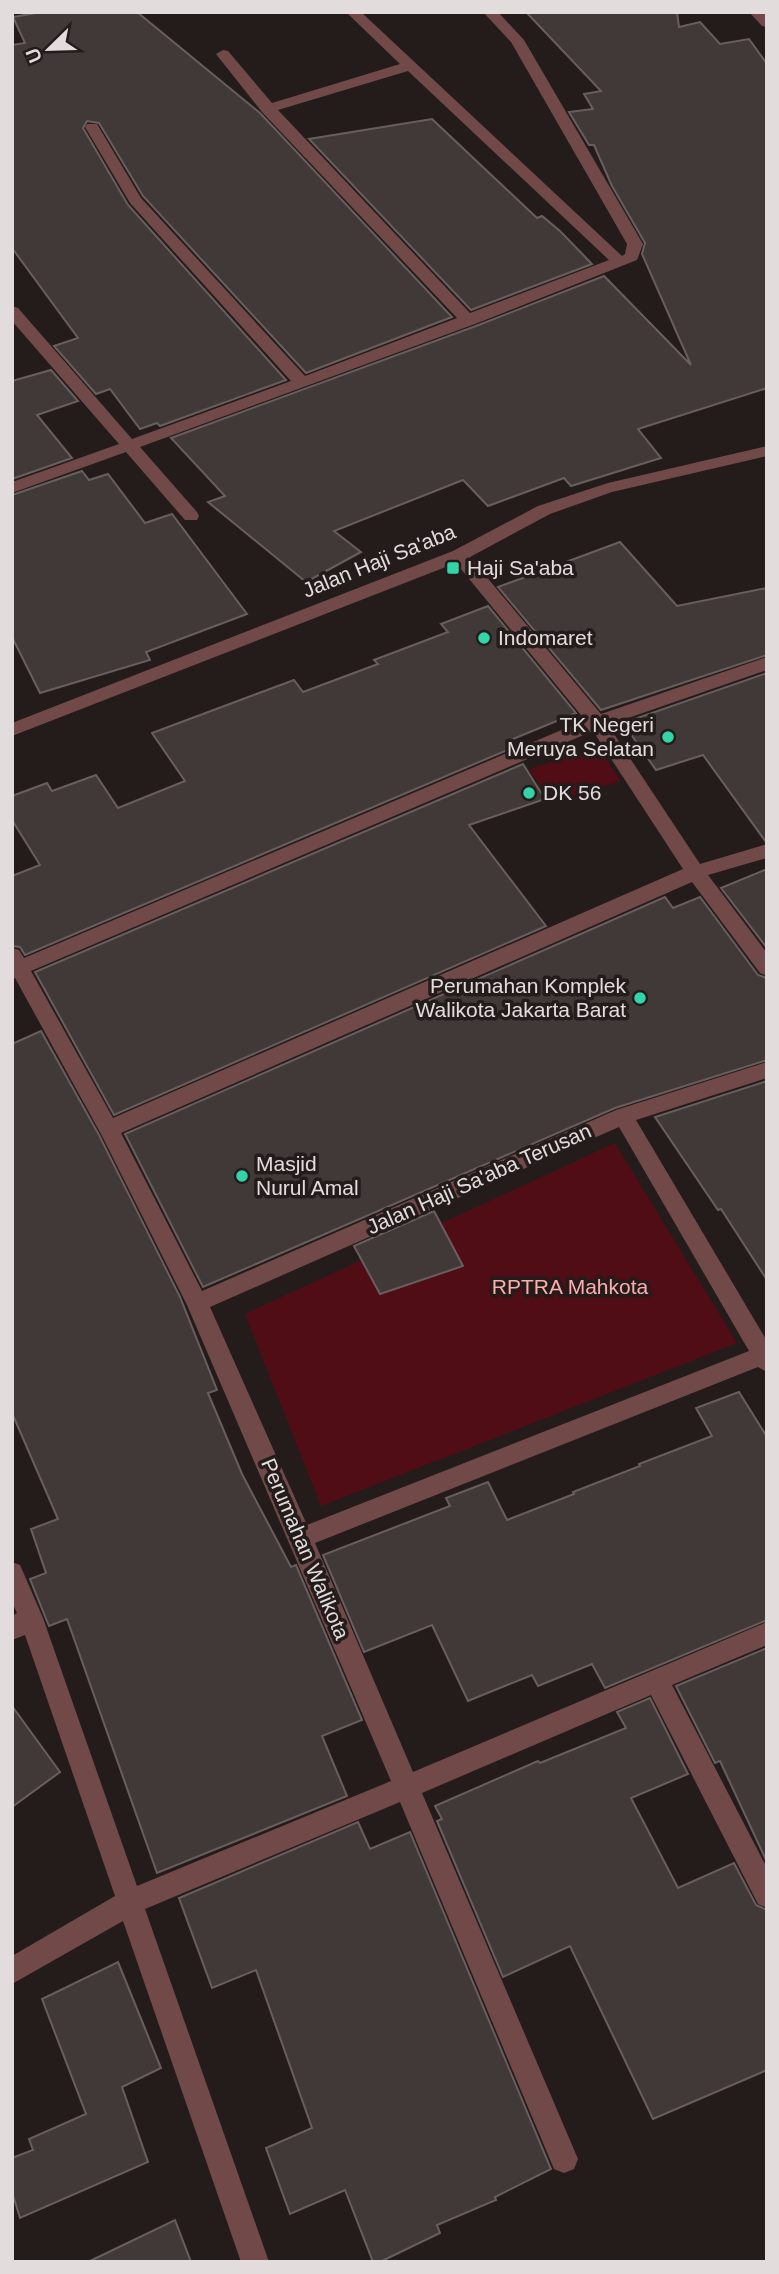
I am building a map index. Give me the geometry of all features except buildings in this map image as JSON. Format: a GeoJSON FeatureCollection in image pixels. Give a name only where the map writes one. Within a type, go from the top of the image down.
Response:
{"type":"FeatureCollection","features":[{"type":"Feature","properties":{"kind":"street"},"geometry":{"type":"LineString","coordinates":[[353,12],[621,263]]}},
{"type":"Feature","properties":{"kind":"street"},"geometry":{"type":"LineString","coordinates":[[12,488],[469,321],[632,257],[635,244],[517,40],[490,12]]}},
{"type":"Feature","properties":{"kind":"street"},"geometry":{"type":"LineString","coordinates":[[756,12],[767,23]]}},
{"type":"Feature","properties":{"kind":"street"},"geometry":{"type":"LineString","coordinates":[[223,54],[267,109],[358,208],[469,321]]}},
{"type":"Feature","properties":{"kind":"street"},"geometry":{"type":"LineString","coordinates":[[267,109],[409,66]]}},
{"type":"Feature","properties":{"kind":"street"},"geometry":{"type":"LineString","coordinates":[[92,127],[135,200],[302,383]]}},
{"type":"Feature","properties":{"kind":"street"},"geometry":{"type":"LineString","coordinates":[[12,311],[191,516]]}},
{"type":"Feature","properties":{"kind":"street","name":"Jalan Haji Sa'aba"},"geometry":{"type":"LineString","coordinates":[[12,730],[459,555],[544,510],[595,493],[767,451]]}},
{"type":"Feature","properties":{"kind":"street"},"geometry":{"type":"LineString","coordinates":[[459,555],[597,722],[695,872],[767,968]]}},
{"type":"Feature","properties":{"kind":"street"},"geometry":{"type":"LineString","coordinates":[[15,964],[597,722],[767,663]]}},
{"type":"Feature","properties":{"kind":"street"},"geometry":{"type":"LineString","coordinates":[[109,1129],[695,872],[767,851]]}},
{"type":"Feature","properties":{"kind":"street","name":"Perumahan Walikota"},"geometry":{"type":"LineString","coordinates":[[15,964],[109,1129],[197,1303],[301,1538],[564,2159]]}},
{"type":"Feature","properties":{"kind":"street","name":"Jalan Haji Sa'aba Terusan"},"geometry":{"type":"LineString","coordinates":[[197,1303],[623,1116],[767,1070]]}},
{"type":"Feature","properties":{"kind":"street"},"geometry":{"type":"LineString","coordinates":[[301,1538],[765,1359],[623,1116]]}},
{"type":"Feature","properties":{"kind":"street"},"geometry":{"type":"LineString","coordinates":[[12,1573],[21,1623],[130,1902],[255,2262]]}},
{"type":"Feature","properties":{"kind":"street"},"geometry":{"type":"LineString","coordinates":[[12,1971],[130,1902],[767,1633]]}},
{"type":"Feature","properties":{"kind":"street"},"geometry":{"type":"LineString","coordinates":[[656,1681],[767,1895]]}},
{"type":"Feature","properties":{"kind":"green space"},"geometry":{"type":"Polygon","coordinates":[[[598,747],[621,781],[552,803],[529,769],[598,747]]]}},
{"type":"Feature","properties":{"kind":"green space","name":"RPTRA Mahkota"},"geometry":{"type":"Polygon","coordinates":[[[615,1143],[737,1343],[321,1506],[245,1314],[615,1143]]]}},
{"type":"Feature","properties":{"kind":"place","name":"Haji Sa'aba"},"geometry":{"type":"Point","coordinates":[453,568]}},
{"type":"Feature","properties":{"kind":"place","name":"Indomaret"},"geometry":{"type":"Point","coordinates":[484,638]}},
{"type":"Feature","properties":{"kind":"place","name":"TK Negeri Meruya Selatan"},"geometry":{"type":"Point","coordinates":[668,737]}},
{"type":"Feature","properties":{"kind":"place","name":"DK 56"},"geometry":{"type":"Point","coordinates":[529,793]}},
{"type":"Feature","properties":{"kind":"place","name":"Perumahan Komplek Walikota Jakarta Barat"},"geometry":{"type":"Point","coordinates":[640,998]}},
{"type":"Feature","properties":{"kind":"place","name":"Masjid Nurul Amal"},"geometry":{"type":"Point","coordinates":[242,1176]}}]}
